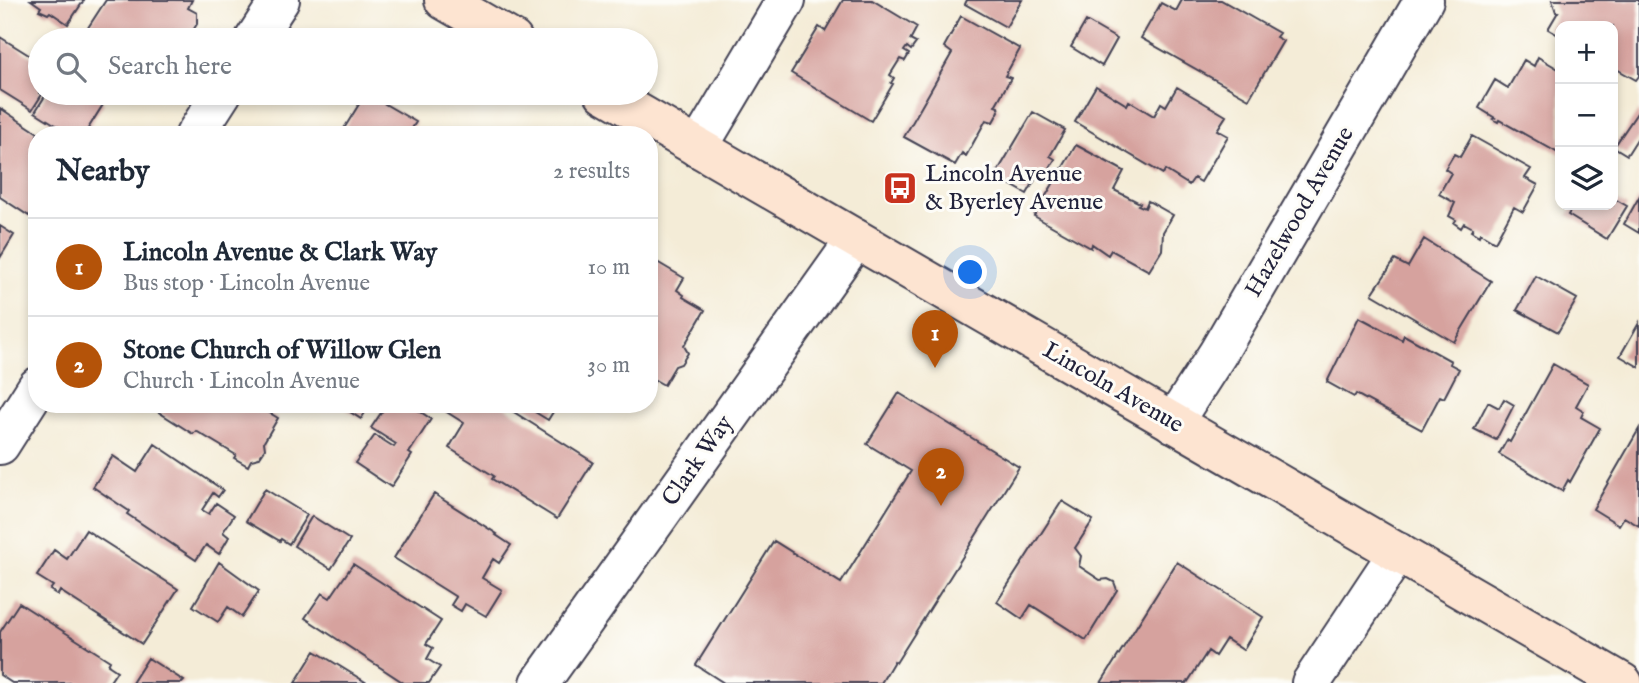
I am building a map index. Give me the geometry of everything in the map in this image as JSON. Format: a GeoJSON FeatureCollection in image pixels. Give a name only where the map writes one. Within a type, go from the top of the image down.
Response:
{"type":"FeatureCollection","features":[{"type":"Feature","properties":{"kind":"main road"},"geometry":{"type":"LineString","coordinates":[[444,0],[492,28]]}},
{"type":"Feature","properties":{"kind":"main road","name":"Lincoln Avenue"},"geometry":{"type":"LineString","coordinates":[[625,105],[1623,683]]}},
{"type":"Feature","properties":{"kind":"street"},"geometry":{"type":"LineString","coordinates":[[262,28],[280,0]]}},
{"type":"Feature","properties":{"kind":"street"},"geometry":{"type":"LineString","coordinates":[[698,148],[786,0]]}},
{"type":"Feature","properties":{"kind":"street","name":"Hazelwood Avenue"},"geometry":{"type":"LineString","coordinates":[[1173,423],[1218,353],[1424,0]]}},
{"type":"Feature","properties":{"kind":"street"},"geometry":{"type":"LineString","coordinates":[[201,126],[214,105]]}},
{"type":"Feature","properties":{"kind":"street","name":"Clark Way"},"geometry":{"type":"LineString","coordinates":[[540,683],[856,239]]}},
{"type":"Feature","properties":{"kind":"street"},"geometry":{"type":"LineString","coordinates":[[0,445],[28,401]]}},
{"type":"Feature","properties":{"kind":"street"},"geometry":{"type":"LineString","coordinates":[[1311,683],[1398,552]]}},
{"type":"Feature","properties":{"kind":"building"},"geometry":{"type":"Polygon","coordinates":[[[31,0],[84,0],[68,24],[50,12],[48,14],[39,10],[41,7],[31,0]]]}},
{"type":"Feature","properties":{"kind":"building"},"geometry":{"type":"Polygon","coordinates":[[[106,0],[192,0],[188,8],[197,13],[194,28],[88,28],[106,0]]]}},
{"type":"Feature","properties":{"kind":"building"},"geometry":{"type":"Polygon","coordinates":[[[843,0],[872,0],[917,27],[910,40],[916,43],[911,50],[907,47],[904,51],[909,54],[905,61],[900,59],[890,75],[894,78],[891,83],[893,84],[871,121],[791,73],[819,27],[825,31],[843,0]]]}},
{"type":"Feature","properties":{"kind":"building"},"geometry":{"type":"Polygon","coordinates":[[[967,0],[1022,0],[1006,27],[965,4],[967,0]]]}},
{"type":"Feature","properties":{"kind":"building"},"geometry":{"type":"Polygon","coordinates":[[[1182,0],[1221,0],[1279,33],[1276,37],[1283,41],[1249,99],[1141,38],[1161,3],[1176,11],[1182,0]]]}},
{"type":"Feature","properties":{"kind":"building"},"geometry":{"type":"Polygon","coordinates":[[[1552,0],[1639,0],[1639,76],[1636,80],[1618,70],[1618,21],[1555,21],[1555,33],[1548,29],[1556,12],[1552,0]]]}},
{"type":"Feature","properties":{"kind":"building"},"geometry":{"type":"Polygon","coordinates":[[[961,16],[1020,49],[1005,76],[1011,78],[995,106],[999,111],[993,122],[986,120],[966,156],[962,153],[955,165],[904,137],[952,53],[944,47],[961,16]]]}},
{"type":"Feature","properties":{"kind":"building"},"geometry":{"type":"Polygon","coordinates":[[[1086,21],[1117,39],[1102,66],[1071,47],[1086,21]]]}},
{"type":"Feature","properties":{"kind":"building"},"geometry":{"type":"Polygon","coordinates":[[[0,37],[28,54],[28,105],[35,105],[32,110],[0,90],[0,37]]]}},
{"type":"Feature","properties":{"kind":"building"},"geometry":{"type":"Polygon","coordinates":[[[1538,57],[1555,67],[1555,151],[1499,120],[1498,122],[1479,108],[1495,80],[1508,88],[1524,60],[1534,66],[1538,57]]]}},
{"type":"Feature","properties":{"kind":"building"},"geometry":{"type":"Polygon","coordinates":[[[1096,86],[1127,105],[1129,101],[1154,116],[1161,103],[1166,106],[1177,87],[1226,116],[1217,130],[1228,136],[1201,182],[1194,178],[1189,185],[1165,170],[1163,174],[1075,122],[1096,86]]]}},
{"type":"Feature","properties":{"kind":"building"},"geometry":{"type":"Polygon","coordinates":[[[39,105],[103,105],[90,126],[58,126],[35,112],[39,105]]]}},
{"type":"Feature","properties":{"kind":"building"},"geometry":{"type":"Polygon","coordinates":[[[359,105],[387,105],[416,122],[414,126],[346,126],[359,105]]]}},
{"type":"Feature","properties":{"kind":"building"},"geometry":{"type":"Polygon","coordinates":[[[0,108],[28,126],[28,215],[0,197],[0,108]]]}},
{"type":"Feature","properties":{"kind":"building"},"geometry":{"type":"Polygon","coordinates":[[[1639,110],[1639,136],[1627,155],[1618,149],[1618,141],[1639,110]]]}},
{"type":"Feature","properties":{"kind":"building"},"geometry":{"type":"Polygon","coordinates":[[[1033,112],[1065,130],[1050,156],[1055,159],[1046,175],[1040,171],[1027,194],[995,176],[1033,112]]]}},
{"type":"Feature","properties":{"kind":"building"},"geometry":{"type":"Polygon","coordinates":[[[1472,136],[1531,169],[1525,178],[1538,185],[1523,212],[1514,207],[1495,242],[1480,233],[1479,236],[1471,231],[1473,228],[1464,223],[1461,228],[1454,223],[1456,220],[1449,216],[1455,203],[1439,194],[1451,173],[1445,169],[1454,154],[1460,157],[1472,136]]]}},
{"type":"Feature","properties":{"kind":"building"},"geometry":{"type":"Polygon","coordinates":[[[1076,145],[1124,171],[1114,190],[1145,208],[1148,201],[1173,215],[1163,232],[1162,250],[1149,271],[1111,250],[1108,255],[1092,244],[1091,248],[1034,216],[1076,145]]]}},
{"type":"Feature","properties":{"kind":"building"},"geometry":{"type":"Polygon","coordinates":[[[1639,197],[1639,233],[1624,224],[1639,197]]]}},
{"type":"Feature","properties":{"kind":"building"},"geometry":{"type":"Polygon","coordinates":[[[1618,201],[1627,206],[1607,239],[1568,215],[1571,210],[1618,210],[1618,201]]]}},
{"type":"Feature","properties":{"kind":"building"},"geometry":{"type":"Polygon","coordinates":[[[0,226],[14,235],[0,258],[0,226]]]}},
{"type":"Feature","properties":{"kind":"building"},"geometry":{"type":"Polygon","coordinates":[[[1424,239],[1491,281],[1454,342],[1372,294],[1395,260],[1408,267],[1424,239]]]}},
{"type":"Feature","properties":{"kind":"building"},"geometry":{"type":"Polygon","coordinates":[[[658,263],[684,278],[677,290],[683,297],[705,310],[684,346],[688,353],[681,364],[675,366],[664,385],[658,382],[658,263]]]}},
{"type":"Feature","properties":{"kind":"building"},"geometry":{"type":"Polygon","coordinates":[[[1536,276],[1577,299],[1558,332],[1517,310],[1536,276]]]}},
{"type":"Feature","properties":{"kind":"building"},"geometry":{"type":"Polygon","coordinates":[[[1359,317],[1402,340],[1404,335],[1451,361],[1450,364],[1459,369],[1444,398],[1440,396],[1422,430],[1356,394],[1354,397],[1327,382],[1359,317]]]}},
{"type":"Feature","properties":{"kind":"building"},"geometry":{"type":"Polygon","coordinates":[[[1639,323],[1639,367],[1620,356],[1639,323]]]}},
{"type":"Feature","properties":{"kind":"building"},"geometry":{"type":"Polygon","coordinates":[[[1553,364],[1588,384],[1576,406],[1584,411],[1581,417],[1600,428],[1570,482],[1568,480],[1562,491],[1499,454],[1507,440],[1510,442],[1553,364]]]}},
{"type":"Feature","properties":{"kind":"building"},"geometry":{"type":"Polygon","coordinates":[[[899,393],[1019,467],[896,663],[894,661],[881,683],[724,683],[696,665],[774,541],[841,583],[911,471],[867,444],[899,393]]]}},
{"type":"Feature","properties":{"kind":"building"},"geometry":{"type":"Polygon","coordinates":[[[1504,399],[1514,405],[1496,440],[1474,429],[1488,402],[1499,408],[1504,399]]]}},
{"type":"Feature","properties":{"kind":"building"},"geometry":{"type":"Polygon","coordinates":[[[160,413],[270,413],[278,418],[264,442],[265,449],[259,458],[251,460],[248,466],[234,458],[236,455],[196,431],[193,434],[160,413]]]}},
{"type":"Feature","properties":{"kind":"building"},"geometry":{"type":"Polygon","coordinates":[[[352,413],[365,413],[361,419],[352,413]]]}},
{"type":"Feature","properties":{"kind":"building"},"geometry":{"type":"Polygon","coordinates":[[[381,413],[422,413],[431,419],[391,487],[355,463],[375,435],[394,447],[396,444],[371,428],[381,413]]]}},
{"type":"Feature","properties":{"kind":"building"},"geometry":{"type":"Polygon","coordinates":[[[448,413],[515,413],[593,462],[557,519],[492,479],[494,476],[449,448],[464,423],[448,413]]]}},
{"type":"Feature","properties":{"kind":"building"},"geometry":{"type":"Polygon","coordinates":[[[537,413],[552,413],[548,420],[537,413]]]}},
{"type":"Feature","properties":{"kind":"building"},"geometry":{"type":"Polygon","coordinates":[[[1639,429],[1639,526],[1624,517],[1619,525],[1593,509],[1639,429]]]}},
{"type":"Feature","properties":{"kind":"building"},"geometry":{"type":"Polygon","coordinates":[[[155,444],[223,490],[218,497],[213,493],[202,510],[209,514],[216,503],[234,515],[223,532],[229,537],[219,554],[206,545],[196,560],[127,514],[129,511],[93,487],[113,456],[137,472],[155,444]]]}},
{"type":"Feature","properties":{"kind":"building"},"geometry":{"type":"Polygon","coordinates":[[[265,489],[307,515],[289,544],[246,521],[265,489]]]}},
{"type":"Feature","properties":{"kind":"building"},"geometry":{"type":"Polygon","coordinates":[[[434,494],[511,545],[499,563],[493,559],[482,578],[502,590],[486,616],[465,604],[461,611],[451,605],[456,597],[394,558],[434,494]]]}},
{"type":"Feature","properties":{"kind":"building"},"geometry":{"type":"Polygon","coordinates":[[[1062,501],[1093,520],[1075,548],[1081,556],[1079,566],[1100,580],[1108,579],[1114,582],[1117,590],[1086,640],[1031,605],[1022,619],[997,602],[1062,501]]]}},
{"type":"Feature","properties":{"kind":"building"},"geometry":{"type":"Polygon","coordinates":[[[312,516],[350,540],[331,569],[294,546],[312,516]]]}},
{"type":"Feature","properties":{"kind":"building"},"geometry":{"type":"Polygon","coordinates":[[[86,530],[178,589],[142,644],[60,591],[58,595],[50,590],[53,586],[37,576],[54,550],[67,559],[86,530]]]}},
{"type":"Feature","properties":{"kind":"building"},"geometry":{"type":"Polygon","coordinates":[[[219,562],[259,591],[242,617],[228,607],[218,622],[193,606],[219,562]]]}},
{"type":"Feature","properties":{"kind":"building"},"geometry":{"type":"Polygon","coordinates":[[[1177,562],[1263,617],[1243,650],[1226,639],[1215,656],[1208,651],[1187,683],[1101,683],[1177,562]]]}},
{"type":"Feature","properties":{"kind":"building"},"geometry":{"type":"Polygon","coordinates":[[[353,564],[441,621],[426,644],[433,648],[427,659],[440,667],[429,683],[404,683],[305,618],[322,593],[330,598],[353,564]]]}},
{"type":"Feature","properties":{"kind":"building"},"geometry":{"type":"Polygon","coordinates":[[[19,603],[110,661],[108,665],[117,671],[109,683],[12,683],[0,675],[0,632],[19,603]]]}},
{"type":"Feature","properties":{"kind":"building"},"geometry":{"type":"Polygon","coordinates":[[[315,651],[367,683],[295,683],[315,651]]]}},
{"type":"Feature","properties":{"kind":"building"},"geometry":{"type":"Polygon","coordinates":[[[148,658],[184,681],[132,683],[148,658]]]}},
{"type":"Feature","properties":{"kind":"place","name":"Lincoln Avenue & Byerley Avenue"},"geometry":{"type":"Point","coordinates":[900,188]}},
{"type":"Feature","properties":{"kind":"place","name":"Lincoln Avenue & Clark Way"},"geometry":{"type":"Point","coordinates":[935,368]}},
{"type":"Feature","properties":{"kind":"place","name":"Stone Church of Willow Glen"},"geometry":{"type":"Point","coordinates":[941,506]}}]}
